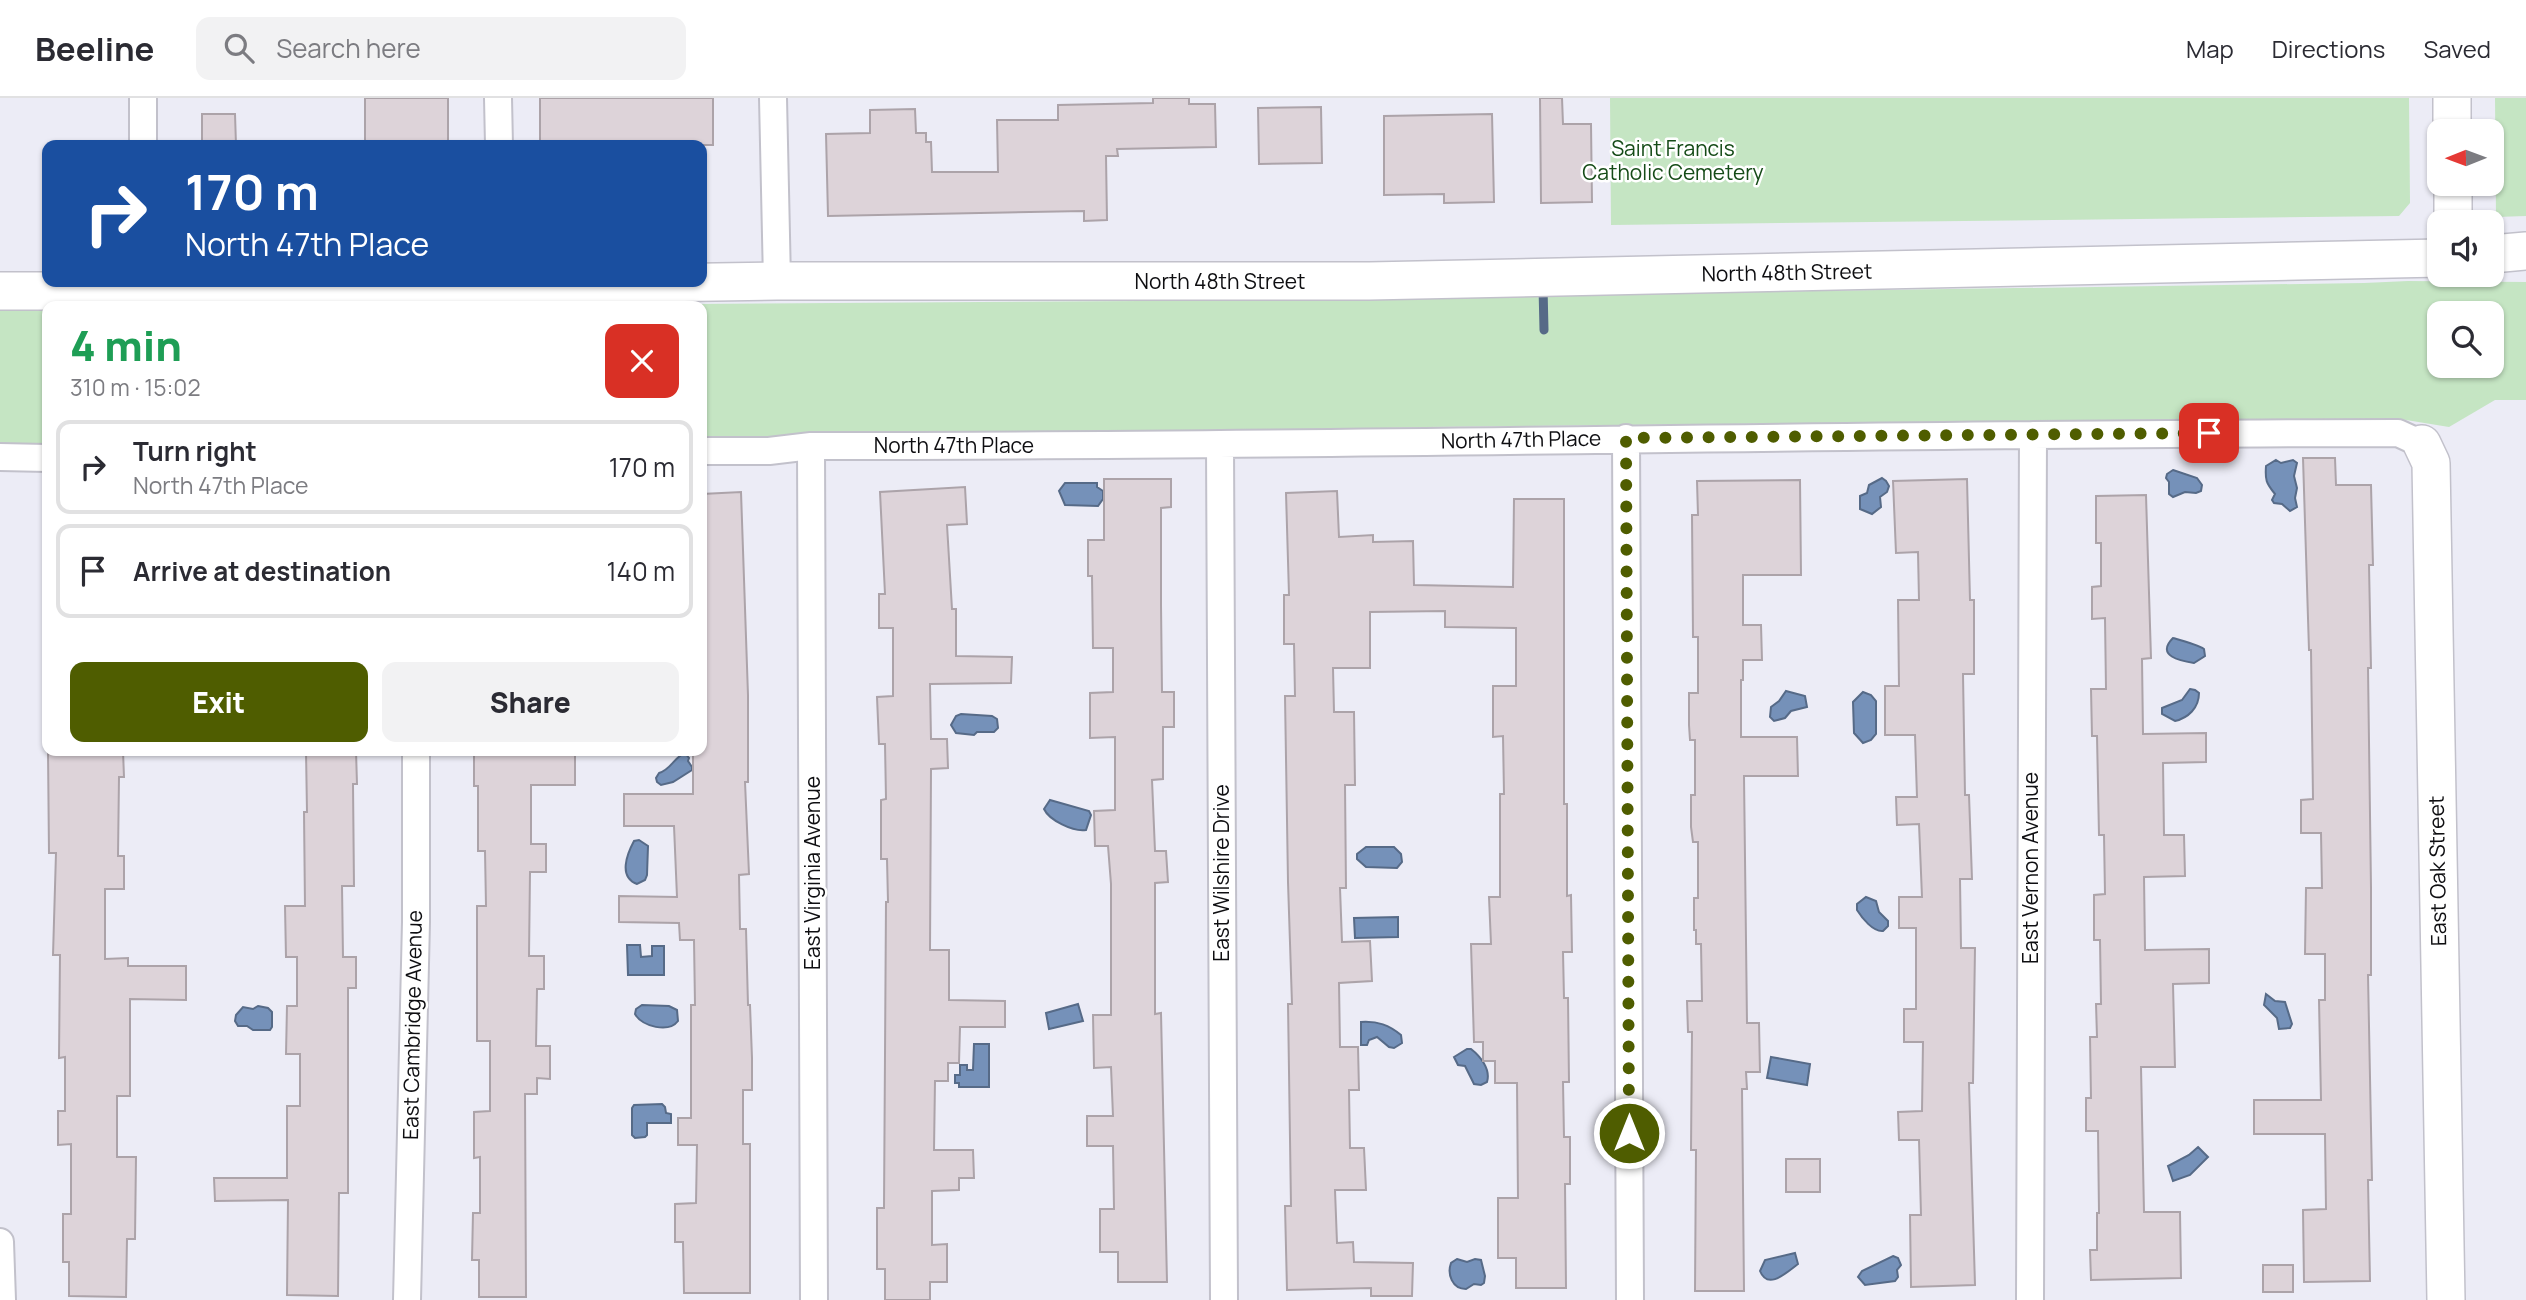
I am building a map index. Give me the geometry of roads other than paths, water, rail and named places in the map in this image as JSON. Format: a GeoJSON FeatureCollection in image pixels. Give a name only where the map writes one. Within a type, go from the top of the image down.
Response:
{"type":"FeatureCollection","features":[{"type":"Feature","properties":{"kind":"street"},"geometry":{"type":"LineString","coordinates":[[142,98],[143,140]]}},
{"type":"Feature","properties":{"kind":"street"},"geometry":{"type":"LineString","coordinates":[[498,98],[499,140]]}},
{"type":"Feature","properties":{"kind":"street"},"geometry":{"type":"LineString","coordinates":[[773,98],[777,281]]}},
{"type":"Feature","properties":{"kind":"street"},"geometry":{"type":"LineString","coordinates":[[2452,98],[2452,119]]}},
{"type":"Feature","properties":{"kind":"street"},"geometry":{"type":"LineString","coordinates":[[2504,253],[2526,250]]}},
{"type":"Feature","properties":{"kind":"street","name":"North 48th Street"},"geometry":{"type":"LineString","coordinates":[[707,282],[1369,281],[2427,258]]}},
{"type":"Feature","properties":{"kind":"street"},"geometry":{"type":"LineString","coordinates":[[2504,262],[2526,264]]}},
{"type":"Feature","properties":{"kind":"street","name":"North 48th Street"},"geometry":{"type":"LineString","coordinates":[[0,291],[144,287]]}},
{"type":"Feature","properties":{"kind":"street","name":"North 47th Place"},"geometry":{"type":"LineString","coordinates":[[707,451],[769,451],[811,446],[1220,445],[1626,438],[2398,433],[2422,444]]}},
{"type":"Feature","properties":{"kind":"street","name":"East Vernon Avenue"},"geometry":{"type":"LineString","coordinates":[[2029,1300],[2033,435]]}},
{"type":"Feature","properties":{"kind":"street"},"geometry":{"type":"LineString","coordinates":[[1626,438],[1630,1300]]}},
{"type":"Feature","properties":{"kind":"street","name":"East Oak Street"},"geometry":{"type":"LineString","coordinates":[[2422,444],[2431,463],[2446,1300]]}},
{"type":"Feature","properties":{"kind":"street","name":"East Wilshire Drive"},"geometry":{"type":"LineString","coordinates":[[1220,445],[1224,1300]]}},
{"type":"Feature","properties":{"kind":"street","name":"East Virginia Avenue"},"geometry":{"type":"LineString","coordinates":[[811,446],[814,1300]]}},
{"type":"Feature","properties":{"kind":"street"},"geometry":{"type":"LineString","coordinates":[[0,457],[42,458]]}},
{"type":"Feature","properties":{"kind":"street","name":"East Cambridge Avenue"},"geometry":{"type":"LineString","coordinates":[[407,1300],[416,922],[416,756]]}},
{"type":"Feature","properties":{"kind":"street"},"geometry":{"type":"LineString","coordinates":[[0,1242],[2,1300]]}},
{"type":"Feature","properties":{"kind":"water"},"geometry":{"type":"Polygon","coordinates":[[[2276,460],[2281,463],[2293,460],[2297,463],[2294,476],[2297,507],[2290,511],[2272,500],[2275,494],[2267,481],[2266,466],[2276,460]]]}},
{"type":"Feature","properties":{"kind":"water"},"geometry":{"type":"Polygon","coordinates":[[[2173,470],[2197,478],[2202,485],[2201,491],[2185,492],[2173,497],[2169,494],[2169,482],[2166,478],[2173,470]]]}},
{"type":"Feature","properties":{"kind":"water"},"geometry":{"type":"Polygon","coordinates":[[[1882,478],[1889,486],[1887,492],[1880,497],[1881,507],[1872,514],[1860,509],[1860,496],[1867,493],[1869,485],[1882,478]]]}},
{"type":"Feature","properties":{"kind":"water"},"geometry":{"type":"Polygon","coordinates":[[[1065,483],[1097,483],[1097,487],[1103,491],[1103,499],[1098,506],[1065,505],[1059,491],[1065,483]]]}},
{"type":"Feature","properties":{"kind":"water"},"geometry":{"type":"Polygon","coordinates":[[[2173,638],[2204,649],[2205,656],[2194,663],[2172,656],[2167,649],[2173,638]]]}},
{"type":"Feature","properties":{"kind":"water"},"geometry":{"type":"Polygon","coordinates":[[[2190,689],[2199,693],[2195,708],[2188,715],[2175,721],[2162,714],[2162,708],[2182,700],[2190,689]]]}},
{"type":"Feature","properties":{"kind":"water"},"geometry":{"type":"Polygon","coordinates":[[[1786,691],[1805,696],[1807,707],[1791,711],[1785,718],[1774,721],[1770,717],[1771,707],[1786,691]]]}},
{"type":"Feature","properties":{"kind":"water"},"geometry":{"type":"Polygon","coordinates":[[[1863,692],[1876,701],[1876,734],[1863,743],[1854,733],[1853,702],[1863,692]]]}},
{"type":"Feature","properties":{"kind":"water"},"geometry":{"type":"Polygon","coordinates":[[[956,716],[992,716],[997,719],[998,728],[994,732],[977,732],[974,735],[956,733],[951,725],[956,716]]]}},
{"type":"Feature","properties":{"kind":"water"},"geometry":{"type":"Polygon","coordinates":[[[687,756],[692,770],[673,782],[661,785],[656,778],[659,773],[678,757],[687,756]]]}},
{"type":"Feature","properties":{"kind":"water"},"geometry":{"type":"Polygon","coordinates":[[[1050,800],[1089,811],[1091,815],[1086,830],[1068,827],[1051,817],[1044,809],[1050,800]]]}},
{"type":"Feature","properties":{"kind":"water"},"geometry":{"type":"Polygon","coordinates":[[[639,840],[648,846],[647,875],[645,880],[637,884],[628,876],[626,865],[634,841],[639,840]]]}},
{"type":"Feature","properties":{"kind":"water"},"geometry":{"type":"Polygon","coordinates":[[[1366,847],[1394,847],[1401,854],[1402,862],[1397,868],[1366,867],[1357,859],[1357,854],[1366,847]]]}},
{"type":"Feature","properties":{"kind":"water"},"geometry":{"type":"Polygon","coordinates":[[[1866,897],[1876,901],[1879,912],[1888,921],[1888,926],[1883,931],[1872,927],[1857,910],[1857,904],[1866,897]]]}},
{"type":"Feature","properties":{"kind":"water"},"geometry":{"type":"Polygon","coordinates":[[[1398,917],[1398,937],[1355,938],[1354,918],[1398,917]]]}},
{"type":"Feature","properties":{"kind":"water"},"geometry":{"type":"Polygon","coordinates":[[[627,945],[640,945],[641,957],[652,956],[652,946],[664,946],[664,975],[628,975],[627,945]]]}},
{"type":"Feature","properties":{"kind":"water"},"geometry":{"type":"Polygon","coordinates":[[[2266,994],[2275,1001],[2285,1002],[2292,1024],[2290,1028],[2279,1029],[2277,1018],[2264,1005],[2266,994]]]}},
{"type":"Feature","properties":{"kind":"water"},"geometry":{"type":"Polygon","coordinates":[[[1078,1004],[1083,1021],[1049,1029],[1046,1013],[1078,1004]]]}},
{"type":"Feature","properties":{"kind":"water"},"geometry":{"type":"Polygon","coordinates":[[[642,1005],[669,1006],[677,1010],[678,1021],[668,1027],[649,1025],[635,1014],[636,1009],[642,1005]]]}},
{"type":"Feature","properties":{"kind":"water"},"geometry":{"type":"Polygon","coordinates":[[[258,1006],[268,1008],[272,1012],[270,1030],[253,1030],[247,1026],[238,1026],[236,1015],[243,1007],[253,1009],[258,1006]]]}},
{"type":"Feature","properties":{"kind":"water"},"geometry":{"type":"Polygon","coordinates":[[[1361,1022],[1388,1026],[1401,1035],[1402,1043],[1394,1048],[1389,1047],[1377,1037],[1369,1040],[1367,1045],[1361,1045],[1361,1022]]]}},
{"type":"Feature","properties":{"kind":"water"},"geometry":{"type":"Polygon","coordinates":[[[974,1044],[989,1044],[989,1087],[959,1087],[959,1083],[955,1083],[955,1075],[960,1075],[960,1065],[967,1065],[967,1070],[973,1070],[974,1044]]]}},
{"type":"Feature","properties":{"kind":"water"},"geometry":{"type":"Polygon","coordinates":[[[1471,1049],[1481,1059],[1486,1068],[1487,1082],[1481,1085],[1474,1084],[1465,1066],[1458,1065],[1454,1057],[1471,1049]]]}},
{"type":"Feature","properties":{"kind":"water"},"geometry":{"type":"Polygon","coordinates":[[[1771,1057],[1810,1064],[1807,1085],[1767,1078],[1771,1057]]]}},
{"type":"Feature","properties":{"kind":"water"},"geometry":{"type":"Polygon","coordinates":[[[662,1104],[666,1113],[671,1114],[671,1123],[647,1123],[647,1135],[635,1138],[632,1135],[634,1105],[662,1104]]]}},
{"type":"Feature","properties":{"kind":"water"},"geometry":{"type":"Polygon","coordinates":[[[2198,1147],[2208,1157],[2190,1175],[2173,1181],[2168,1166],[2198,1147]]]}},
{"type":"Feature","properties":{"kind":"water"},"geometry":{"type":"Polygon","coordinates":[[[1795,1253],[1798,1264],[1789,1271],[1773,1280],[1763,1277],[1760,1271],[1765,1260],[1795,1253]]]}},
{"type":"Feature","properties":{"kind":"water"},"geometry":{"type":"Polygon","coordinates":[[[1893,1256],[1898,1258],[1901,1265],[1895,1281],[1865,1285],[1858,1277],[1862,1271],[1893,1256]]]}},
{"type":"Feature","properties":{"kind":"water"},"geometry":{"type":"Polygon","coordinates":[[[1457,1259],[1467,1262],[1481,1260],[1484,1283],[1474,1284],[1466,1289],[1454,1284],[1450,1272],[1451,1263],[1457,1259]]]}},
{"type":"Feature","properties":{"kind":"waterway"},"geometry":{"type":"LineString","coordinates":[[1543,287],[1544,330]]}},
{"type":"Feature","properties":{"kind":"park label","name":"Saint Francis Catholic Cemetery"},"geometry":{"type":"Point","coordinates":[1673,161]}}]}
